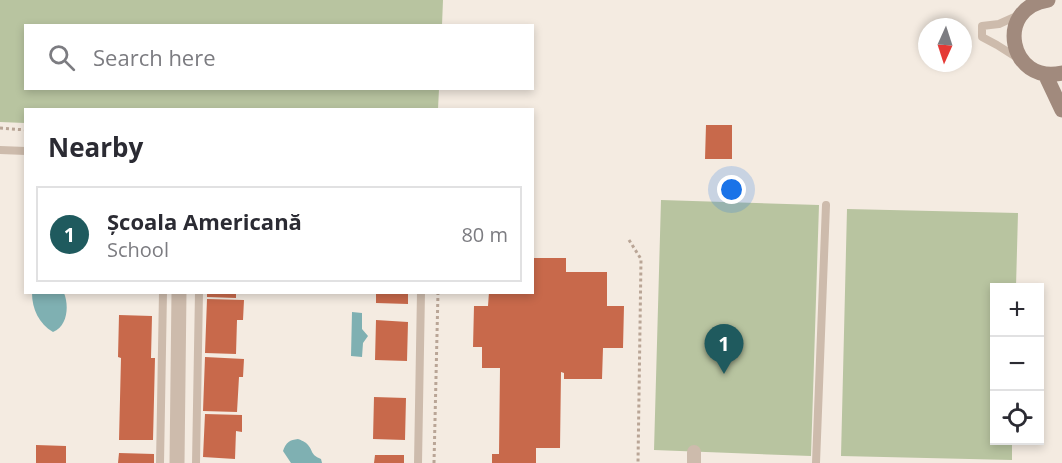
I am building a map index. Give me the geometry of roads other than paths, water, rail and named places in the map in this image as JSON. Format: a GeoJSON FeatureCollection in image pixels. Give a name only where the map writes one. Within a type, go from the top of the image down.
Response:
{"type":"FeatureCollection","features":[{"type":"Feature","properties":{"kind":"main road"},"geometry":{"type":"LineString","coordinates":[[1043,0],[1023,12],[1017,21],[1014,30],[1016,50],[1033,70],[1045,74],[1062,73]]}},
{"type":"Feature","properties":{"kind":"main road"},"geometry":{"type":"LineString","coordinates":[[1057,0],[1062,1]]}},
{"type":"Feature","properties":{"kind":"main road"},"geometry":{"type":"LineString","coordinates":[[1045,74],[1062,110]]}},
{"type":"Feature","properties":{"kind":"street"},"geometry":{"type":"LineString","coordinates":[[177,463],[179,294]]}},
{"type":"Feature","properties":{"kind":"lane"},"geometry":{"type":"LineString","coordinates":[[1023,12],[999,24],[982,27],[982,37],[1026,64]]}},
{"type":"Feature","properties":{"kind":"lane"},"geometry":{"type":"LineString","coordinates":[[0,150],[24,151]]}},
{"type":"Feature","properties":{"kind":"lane"},"geometry":{"type":"LineString","coordinates":[[816,463],[826,205]]}},
{"type":"Feature","properties":{"kind":"lane"},"geometry":{"type":"LineString","coordinates":[[160,463],[163,294]]}},
{"type":"Feature","properties":{"kind":"lane"},"geometry":{"type":"LineString","coordinates":[[196,463],[199,294]]}},
{"type":"Feature","properties":{"kind":"lane"},"geometry":{"type":"LineString","coordinates":[[418,463],[421,294]]}},
{"type":"Feature","properties":{"kind":"water"},"geometry":{"type":"Polygon","coordinates":[[[32,294],[64,294],[66,315],[62,325],[53,332],[48,329],[40,320],[33,305],[32,294]]]}},
{"type":"Feature","properties":{"kind":"water"},"geometry":{"type":"Polygon","coordinates":[[[352,312],[362,313],[362,329],[368,336],[363,343],[362,357],[351,356],[352,312]]]}},
{"type":"Feature","properties":{"kind":"water"},"geometry":{"type":"Polygon","coordinates":[[[298,439],[308,445],[322,463],[291,463],[283,451],[285,445],[298,439]]]}},
{"type":"Feature","properties":{"kind":"place","name":"Școala Americană"},"geometry":{"type":"Point","coordinates":[724,374]}}]}
